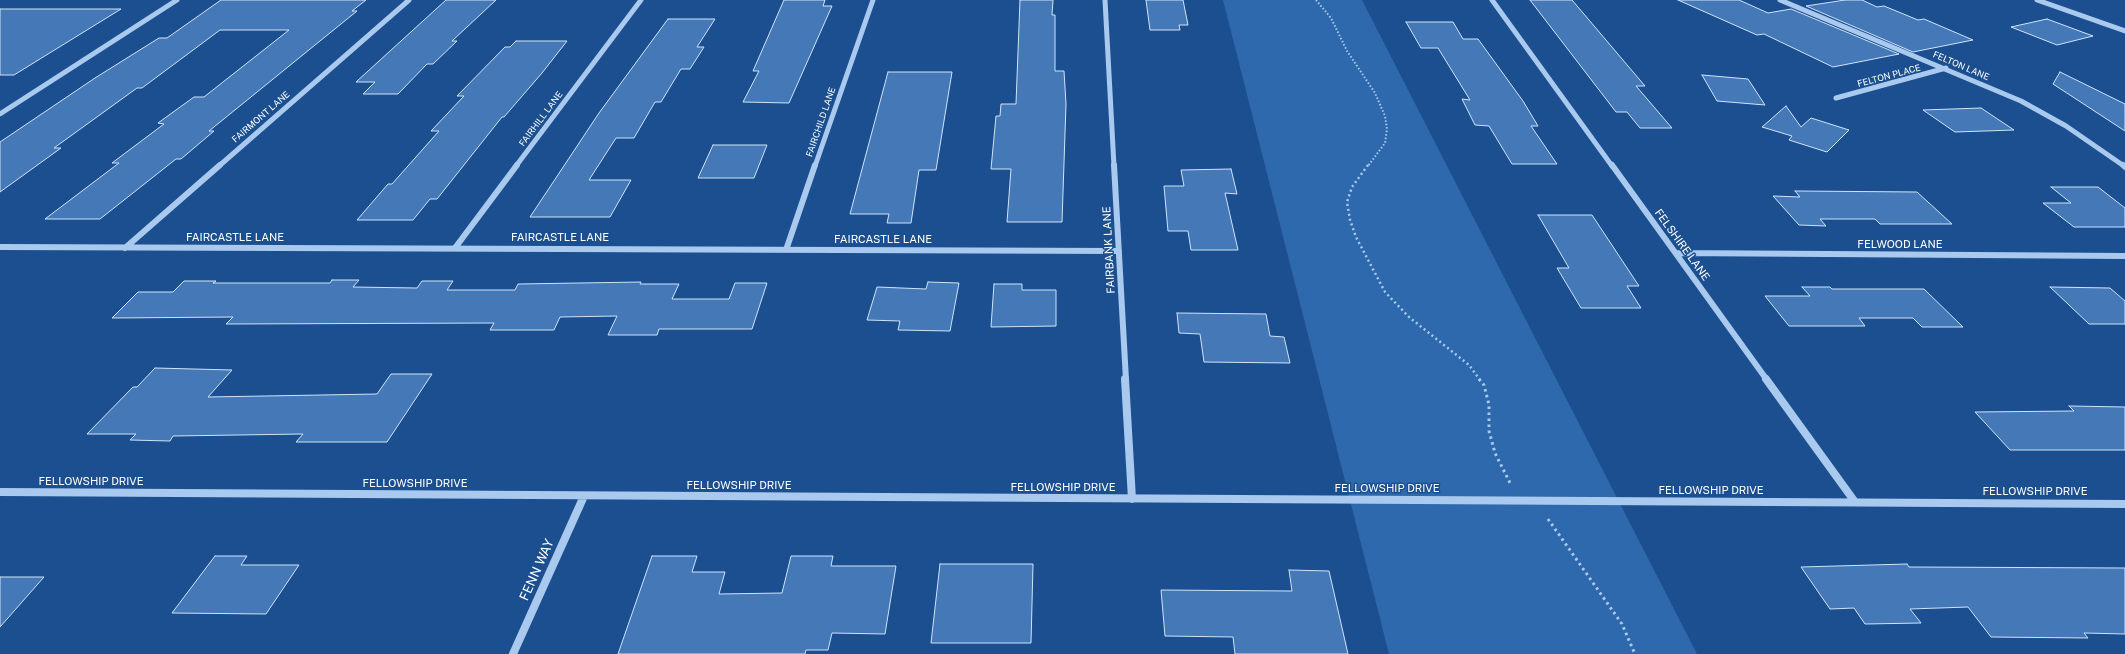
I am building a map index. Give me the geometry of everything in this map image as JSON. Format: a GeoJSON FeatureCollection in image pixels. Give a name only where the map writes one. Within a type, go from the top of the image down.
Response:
{"type":"FeatureCollection","features":[{"type":"Feature","properties":{"kind":"street"},"geometry":{"type":"LineString","coordinates":[[0,114],[177,0]]}},
{"type":"Feature","properties":{"kind":"street","name":"FAIRMONT LANE"},"geometry":{"type":"LineString","coordinates":[[125,248],[409,0]]}},
{"type":"Feature","properties":{"kind":"street","name":"FAIRHILL LANE"},"geometry":{"type":"LineString","coordinates":[[455,248],[641,0]]}},
{"type":"Feature","properties":{"kind":"street","name":"FAIRCHILD LANE"},"geometry":{"type":"LineString","coordinates":[[786,250],[873,0]]}},
{"type":"Feature","properties":{"kind":"street","name":"FAIRBANK LANE"},"geometry":{"type":"LineString","coordinates":[[1105,0],[1132,499]]}},
{"type":"Feature","properties":{"kind":"street","name":"FELSHIRE LANE"},"geometry":{"type":"LineString","coordinates":[[1492,0],[1855,502]]}},
{"type":"Feature","properties":{"kind":"street","name":"FELTON LANE"},"geometry":{"type":"LineString","coordinates":[[1780,0],[1946,68],[2005,94],[2046,115],[2080,135],[2125,167]]}},
{"type":"Feature","properties":{"kind":"street"},"geometry":{"type":"LineString","coordinates":[[2037,0],[2125,31]]}},
{"type":"Feature","properties":{"kind":"street","name":"FELTON PLACE"},"geometry":{"type":"LineString","coordinates":[[1836,98],[1946,68]]}},
{"type":"Feature","properties":{"kind":"street","name":"FAIRCASTLE LANE"},"geometry":{"type":"LineString","coordinates":[[0,247],[1119,251]]}},
{"type":"Feature","properties":{"kind":"street","name":"FELWOOD LANE"},"geometry":{"type":"LineString","coordinates":[[1676,254],[2125,256]]}},
{"type":"Feature","properties":{"kind":"street","name":"FELLOWSHIP DRIVE"},"geometry":{"type":"LineString","coordinates":[[0,492],[2125,504]]}},
{"type":"Feature","properties":{"kind":"street","name":"FENN WAY"},"geometry":{"type":"LineString","coordinates":[[513,654],[584,496]]}},
{"type":"Feature","properties":{"kind":"path"},"geometry":{"type":"LineString","coordinates":[[1316,0],[1331,18],[1347,51],[1375,94],[1385,116],[1387,129],[1385,143],[1352,187],[1347,202],[1350,220],[1356,237],[1385,292],[1409,317],[1469,365],[1484,385],[1489,405],[1489,431],[1493,446],[1512,488]]}},
{"type":"Feature","properties":{"kind":"path"},"geometry":{"type":"LineString","coordinates":[[1545,514],[1622,624],[1635,654]]}},
{"type":"Feature","properties":{"kind":"shaded area"},"geometry":{"type":"Polygon","coordinates":[[[1223,0],[1362,0],[1697,654],[1389,654],[1223,0]]]}},
{"type":"Feature","properties":{"kind":"building"},"geometry":{"type":"Polygon","coordinates":[[[221,0],[366,0],[352,11],[357,11],[209,131],[214,131],[181,159],[176,159],[100,219],[45,219],[119,163],[112,163],[164,124],[158,123],[194,97],[204,97],[289,30],[220,30],[142,88],[137,88],[54,148],[61,148],[0,192],[0,142],[95,78],[159,38],[167,38],[221,0]]]}},
{"type":"Feature","properties":{"kind":"building"},"geometry":{"type":"Polygon","coordinates":[[[446,0],[496,0],[452,41],[457,41],[433,64],[427,64],[398,94],[363,94],[375,82],[356,82],[446,0]]]}},
{"type":"Feature","properties":{"kind":"building"},"geometry":{"type":"Polygon","coordinates":[[[784,0],[825,0],[823,6],[832,6],[789,103],[743,102],[759,71],[753,71],[784,0]]]}},
{"type":"Feature","properties":{"kind":"building"},"geometry":{"type":"Polygon","coordinates":[[[1020,0],[1053,0],[1052,15],[1055,15],[1055,71],[1064,71],[1066,104],[1062,222],[1007,222],[1011,169],[991,169],[996,116],[1000,116],[1001,104],[1016,104],[1020,0]]]}},
{"type":"Feature","properties":{"kind":"building"},"geometry":{"type":"Polygon","coordinates":[[[1146,0],[1183,0],[1188,25],[1179,25],[1180,30],[1150,30],[1146,0]]]}},
{"type":"Feature","properties":{"kind":"building"},"geometry":{"type":"Polygon","coordinates":[[[1530,0],[1572,0],[1645,86],[1636,86],[1672,128],[1640,128],[1627,112],[1616,112],[1530,0]]]}},
{"type":"Feature","properties":{"kind":"building"},"geometry":{"type":"Polygon","coordinates":[[[1678,0],[1739,0],[1768,13],[1791,9],[1899,54],[1833,67],[1764,34],[1757,35],[1678,0]]]}},
{"type":"Feature","properties":{"kind":"building"},"geometry":{"type":"Polygon","coordinates":[[[1845,0],[1862,0],[1877,7],[1884,6],[1918,20],[1924,19],[1973,40],[1913,52],[1806,6],[1845,0]]]}},
{"type":"Feature","properties":{"kind":"building"},"geometry":{"type":"Polygon","coordinates":[[[0,9],[121,9],[14,75],[0,75],[0,9]]]}},
{"type":"Feature","properties":{"kind":"building"},"geometry":{"type":"Polygon","coordinates":[[[668,19],[715,19],[697,47],[704,47],[690,69],[681,69],[661,102],[655,102],[634,138],[616,138],[589,180],[631,180],[610,217],[530,217],[599,113],[668,19]]]}},
{"type":"Feature","properties":{"kind":"building"},"geometry":{"type":"Polygon","coordinates":[[[2047,19],[2093,36],[2057,45],[2011,27],[2047,19]]]}},
{"type":"Feature","properties":{"kind":"building"},"geometry":{"type":"Polygon","coordinates":[[[1406,22],[1453,22],[1463,39],[1478,39],[1523,101],[1538,126],[1531,126],[1557,164],[1512,164],[1489,126],[1475,125],[1462,99],[1470,100],[1438,48],[1421,48],[1406,22]]]}},
{"type":"Feature","properties":{"kind":"building"},"geometry":{"type":"Polygon","coordinates":[[[516,41],[567,41],[542,73],[504,117],[502,117],[437,199],[430,199],[413,220],[357,220],[388,184],[392,184],[439,131],[431,131],[464,96],[457,96],[505,47],[510,47],[516,41]]]}},
{"type":"Feature","properties":{"kind":"building"},"geometry":{"type":"Polygon","coordinates":[[[888,72],[952,72],[936,170],[919,170],[911,223],[887,223],[889,214],[850,214],[888,72]]]}},
{"type":"Feature","properties":{"kind":"building"},"geometry":{"type":"Polygon","coordinates":[[[2060,72],[2125,104],[2125,131],[2053,84],[2060,72]]]}},
{"type":"Feature","properties":{"kind":"building"},"geometry":{"type":"Polygon","coordinates":[[[1702,75],[1748,79],[1765,105],[1717,101],[1702,75]]]}},
{"type":"Feature","properties":{"kind":"building"},"geometry":{"type":"Polygon","coordinates":[[[1786,106],[1801,127],[1811,118],[1849,130],[1827,152],[1789,140],[1792,136],[1762,127],[1786,106]]]}},
{"type":"Feature","properties":{"kind":"building"},"geometry":{"type":"Polygon","coordinates":[[[1981,108],[2014,130],[1955,132],[1923,110],[1981,108]]]}},
{"type":"Feature","properties":{"kind":"building"},"geometry":{"type":"Polygon","coordinates":[[[713,145],[767,145],[754,178],[698,178],[713,145]]]}},
{"type":"Feature","properties":{"kind":"building"},"geometry":{"type":"Polygon","coordinates":[[[1231,169],[1237,194],[1225,193],[1238,250],[1191,250],[1188,231],[1168,231],[1164,186],[1184,186],[1181,170],[1231,169]]]}},
{"type":"Feature","properties":{"kind":"building"},"geometry":{"type":"Polygon","coordinates":[[[2051,187],[2098,187],[2125,208],[2125,227],[2074,227],[2043,203],[2071,203],[2051,187]]]}},
{"type":"Feature","properties":{"kind":"building"},"geometry":{"type":"Polygon","coordinates":[[[1795,191],[1917,192],[1952,224],[1880,224],[1875,219],[1820,219],[1826,226],[1799,225],[1773,196],[1800,197],[1795,191]]]}},
{"type":"Feature","properties":{"kind":"building"},"geometry":{"type":"Polygon","coordinates":[[[1538,215],[1592,215],[1639,286],[1627,286],[1641,308],[1581,308],[1557,268],[1569,268],[1538,215]]]}},
{"type":"Feature","properties":{"kind":"building"},"geometry":{"type":"Polygon","coordinates":[[[332,280],[359,280],[353,287],[417,288],[422,281],[453,281],[447,290],[515,290],[518,284],[641,282],[640,284],[679,284],[672,299],[729,299],[735,283],[767,283],[752,329],[659,329],[657,335],[608,335],[617,316],[560,317],[554,330],[490,330],[494,323],[226,324],[233,317],[112,318],[138,292],[173,292],[184,281],[216,281],[213,283],[330,283],[332,280]]]}},
{"type":"Feature","properties":{"kind":"building"},"geometry":{"type":"Polygon","coordinates":[[[928,282],[959,283],[950,331],[898,330],[900,321],[867,320],[877,287],[926,289],[928,282]]]}},
{"type":"Feature","properties":{"kind":"building"},"geometry":{"type":"Polygon","coordinates":[[[994,284],[1022,284],[1022,290],[1056,290],[1056,326],[991,327],[994,284]]]}},
{"type":"Feature","properties":{"kind":"building"},"geometry":{"type":"Polygon","coordinates":[[[1802,287],[1830,287],[1832,289],[1924,289],[1963,327],[1922,327],[1913,318],[1859,318],[1865,326],[1789,326],[1765,296],[1810,296],[1802,287]]]}},
{"type":"Feature","properties":{"kind":"building"},"geometry":{"type":"Polygon","coordinates":[[[2050,287],[2110,288],[2125,301],[2125,324],[2089,324],[2050,287]]]}},
{"type":"Feature","properties":{"kind":"building"},"geometry":{"type":"Polygon","coordinates":[[[1177,313],[1266,314],[1270,336],[1284,337],[1290,363],[1204,362],[1200,334],[1179,333],[1177,313]]]}},
{"type":"Feature","properties":{"kind":"building"},"geometry":{"type":"Polygon","coordinates":[[[155,368],[232,370],[208,397],[377,394],[391,374],[432,374],[387,442],[296,442],[303,434],[173,436],[170,441],[130,440],[136,434],[87,434],[133,387],[137,387],[155,368]]]}},
{"type":"Feature","properties":{"kind":"building"},"geometry":{"type":"Polygon","coordinates":[[[2069,406],[2125,407],[2125,450],[2010,450],[1975,412],[2074,411],[2069,406]]]}},
{"type":"Feature","properties":{"kind":"building"},"geometry":{"type":"Polygon","coordinates":[[[215,556],[247,556],[241,565],[299,565],[266,614],[172,613],[215,556]]]}},
{"type":"Feature","properties":{"kind":"building"},"geometry":{"type":"Polygon","coordinates":[[[652,556],[697,556],[692,572],[725,572],[719,594],[782,593],[791,556],[833,556],[831,566],[896,566],[885,634],[832,633],[828,650],[806,650],[805,654],[618,654],[652,556]]]}},
{"type":"Feature","properties":{"kind":"building"},"geometry":{"type":"Polygon","coordinates":[[[940,564],[1033,564],[1031,643],[931,643],[940,564]]]}},
{"type":"Feature","properties":{"kind":"building"},"geometry":{"type":"Polygon","coordinates":[[[1907,564],[1909,567],[2125,568],[2125,634],[2084,633],[2088,638],[1991,637],[1968,607],[1910,609],[1921,623],[1865,624],[1854,608],[1830,609],[1801,567],[1907,564]]]}},
{"type":"Feature","properties":{"kind":"building"},"geometry":{"type":"Polygon","coordinates":[[[1289,570],[1329,571],[1348,654],[1235,654],[1233,637],[1165,636],[1161,590],[1292,591],[1289,570]]]}},
{"type":"Feature","properties":{"kind":"building"},"geometry":{"type":"Polygon","coordinates":[[[0,577],[44,577],[0,627],[0,577]]]}}]}
